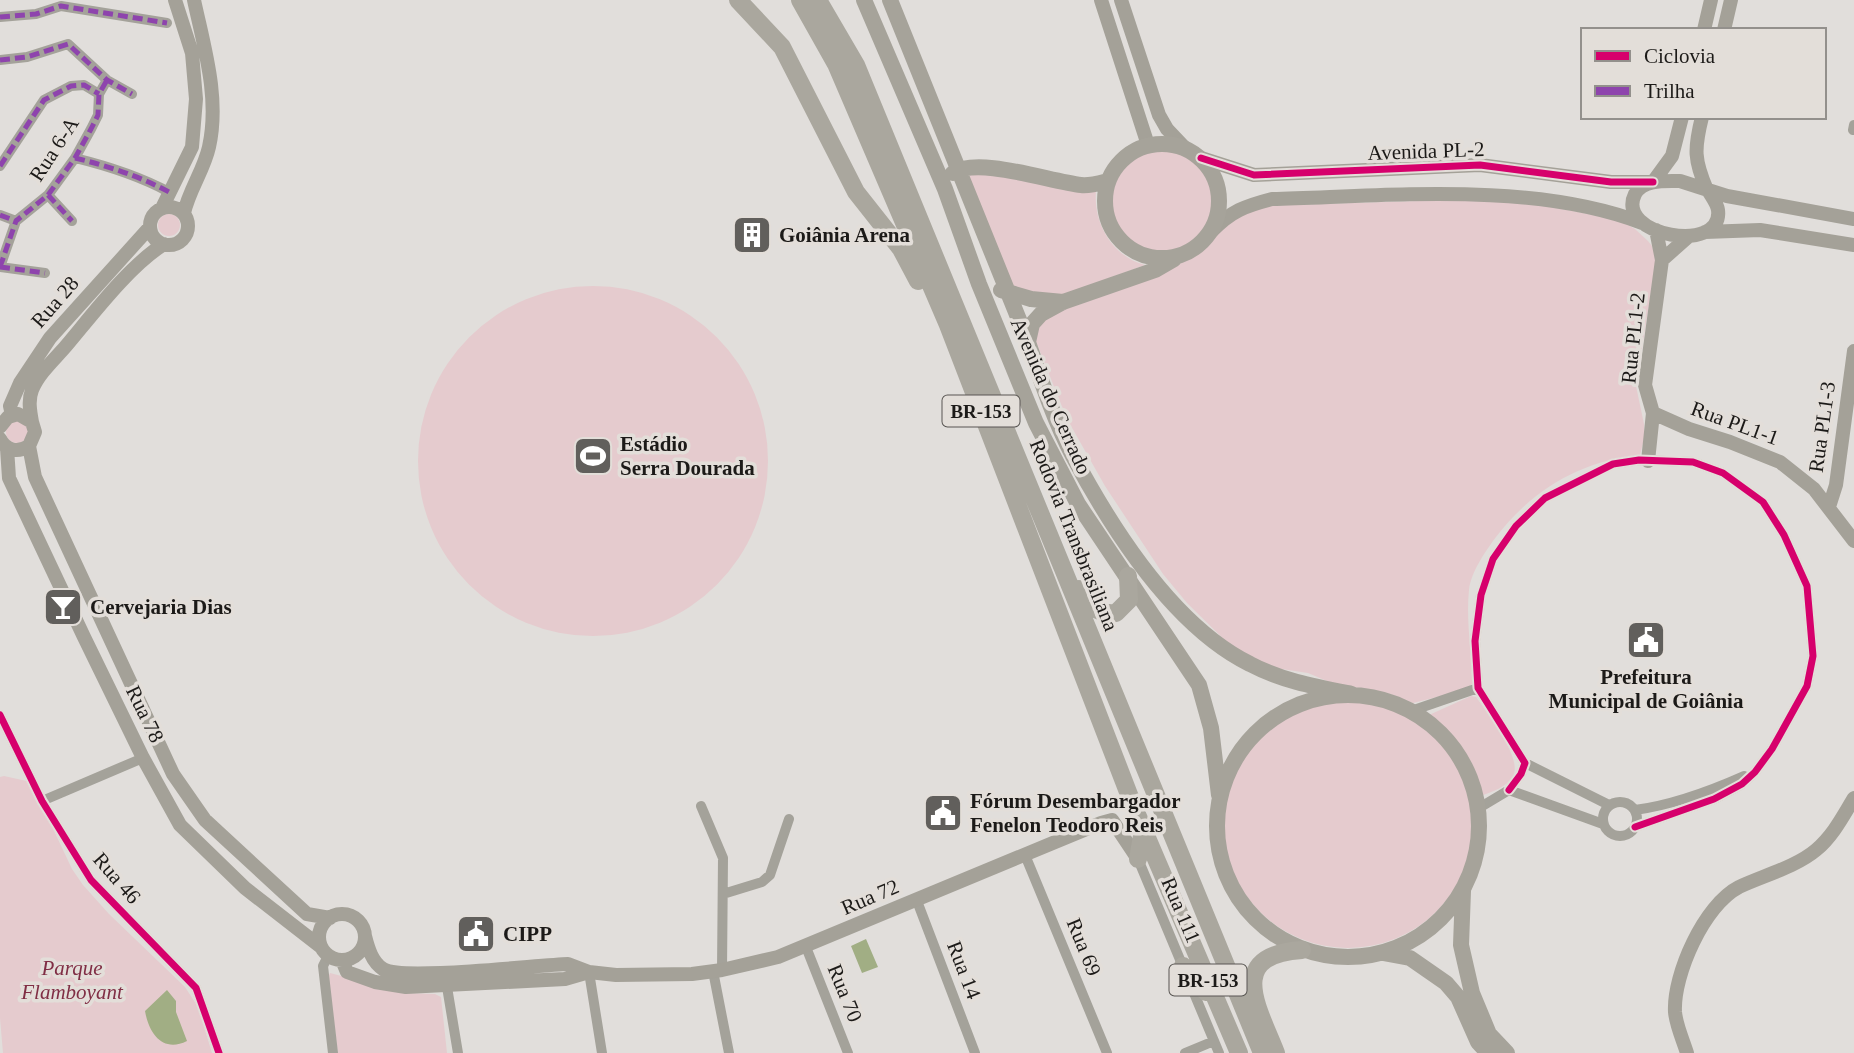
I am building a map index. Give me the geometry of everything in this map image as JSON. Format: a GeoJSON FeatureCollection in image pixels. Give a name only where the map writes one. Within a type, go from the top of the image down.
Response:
{"type":"FeatureCollection","features":[{"type":"Feature","properties":{"kind":"highway"},"geometry":{"type":"LineString","coordinates":[[738,0],[782,47],[856,192],[901,249],[939,327],[962,360]]}},
{"type":"Feature","properties":{"kind":"highway","name":"Rodovia Transbrasiliana"},"geometry":{"type":"LineString","coordinates":[[800,0],[836,64],[962,360],[1143,830],[1239,1053]]}},
{"type":"Feature","properties":{"kind":"highway","name":"Rodovia Transbrasiliana"},"geometry":{"type":"LineString","coordinates":[[818,0],[856,65],[1262,1053]]}},
{"type":"Feature","properties":{"kind":"highway"},"geometry":{"type":"LineString","coordinates":[[1061,563],[1091,606],[1104,613],[1116,613],[1126,605],[1130,593],[1128,576]]}},
{"type":"Feature","properties":{"kind":"highway"},"geometry":{"type":"LineString","coordinates":[[1139,859],[1143,830]]}},
{"type":"Feature","properties":{"kind":"highway"},"geometry":{"type":"LineString","coordinates":[[1276,1053],[1254,995],[1252,986],[1255,974],[1269,957],[1282,951],[1302,950]]}},
{"type":"Feature","properties":{"kind":"highway"},"geometry":{"type":"LineString","coordinates":[[1184,966],[1202,985],[1229,1030]]}},
{"type":"Feature","properties":{"kind":"main road"},"geometry":{"type":"LineString","coordinates":[[162,208],[174,207],[184,213],[189,224],[186,236],[176,243],[164,244],[155,238],[150,227],[153,215],[162,208],[192,146],[196,99],[192,52],[175,0]]}},
{"type":"Feature","properties":{"kind":"main road"},"geometry":{"type":"LineString","coordinates":[[184,213],[187,198],[209,148],[212,94],[194,0]]}},
{"type":"Feature","properties":{"kind":"main road","name":"Avenida do Cerrado"},"geometry":{"type":"LineString","coordinates":[[864,0],[945,188],[979,284],[1036,423],[1078,503],[1199,685],[1211,728],[1219,795]]}},
{"type":"Feature","properties":{"kind":"main road","name":"Avenida do Cerrado"},"geometry":{"type":"LineString","coordinates":[[890,0],[1028,342],[1047,396],[1073,455],[1118,531],[1159,590],[1187,619],[1223,648],[1249,664],[1299,684],[1388,700],[1422,716],[1447,737],[1465,764],[1477,794],[1479,808],[1476,860],[1463,891]]}},
{"type":"Feature","properties":{"kind":"main road"},"geometry":{"type":"LineString","coordinates":[[1101,0],[1149,145]]}},
{"type":"Feature","properties":{"kind":"main road"},"geometry":{"type":"LineString","coordinates":[[1028,342],[1032,324],[1041,314],[1063,302],[1156,270],[1197,247],[1212,231],[1219,213],[1220,192],[1214,173],[1201,158],[1185,148],[1167,129],[1159,115],[1121,0]]}},
{"type":"Feature","properties":{"kind":"main road"},"geometry":{"type":"LineString","coordinates":[[1704,28],[1711,0]]}},
{"type":"Feature","properties":{"kind":"main road"},"geometry":{"type":"LineString","coordinates":[[1724,28],[1731,0]]}},
{"type":"Feature","properties":{"kind":"main road"},"geometry":{"type":"LineString","coordinates":[[1112,34],[1122,42],[1129,56],[1141,58]]}},
{"type":"Feature","properties":{"kind":"main road"},"geometry":{"type":"LineString","coordinates":[[1653,182],[1672,156],[1681,119]]}},
{"type":"Feature","properties":{"kind":"main road"},"geometry":{"type":"LineString","coordinates":[[1662,260],[1697,234],[1715,225],[1717,206],[1695,159],[1702,119]]}},
{"type":"Feature","properties":{"kind":"main road"},"geometry":{"type":"LineString","coordinates":[[946,137],[965,154],[993,168]]}},
{"type":"Feature","properties":{"kind":"main road"},"geometry":{"type":"LineString","coordinates":[[1178,256],[1147,256],[1132,250],[1120,240],[1111,227],[1105,197],[1108,181],[1117,165],[1131,152],[1149,145],[1167,143],[1185,148]]}},
{"type":"Feature","properties":{"kind":"main road","name":"Avenida PL-2"},"geometry":{"type":"LineString","coordinates":[[1201,158],[1254,175],[1480,165],[1611,182],[1653,182]]}},
{"type":"Feature","properties":{"kind":"main road"},"geometry":{"type":"LineString","coordinates":[[945,188],[951,176],[959,169],[993,168],[1084,186],[1108,181]]}},
{"type":"Feature","properties":{"kind":"main road"},"geometry":{"type":"LineString","coordinates":[[1854,219],[1727,196],[1680,181],[1653,182],[1639,189],[1633,196],[1632,205],[1642,223],[1671,235],[1760,230],[1854,244]]}},
{"type":"Feature","properties":{"kind":"main road","name":"Avenida PL-2"},"geometry":{"type":"LineString","coordinates":[[1212,231],[1225,218],[1244,206],[1272,199],[1480,194],[1584,205],[1642,223]]}},
{"type":"Feature","properties":{"kind":"main road","name":"Rua 28"},"geometry":{"type":"LineString","coordinates":[[4,422],[20,383],[50,338],[150,227]]}},
{"type":"Feature","properties":{"kind":"main road","name":"Rua PL1-2"},"geometry":{"type":"LineString","coordinates":[[1648,461],[1653,413],[1645,385],[1662,260],[1656,230]]}},
{"type":"Feature","properties":{"kind":"main road","name":"Rua 28"},"geometry":{"type":"LineString","coordinates":[[29,446],[36,432],[29,406],[31,392],[40,377],[140,263],[164,244]]}},
{"type":"Feature","properties":{"kind":"main road"},"geometry":{"type":"LineString","coordinates":[[979,284],[1031,299],[1063,302]]}},
{"type":"Feature","properties":{"kind":"main road","name":"Rua PL1-3"},"geometry":{"type":"LineString","coordinates":[[1829,507],[1836,485],[1854,351]]}},
{"type":"Feature","properties":{"kind":"main road","name":"Rua PL1-1"},"geometry":{"type":"LineString","coordinates":[[1653,413],[1780,462],[1814,489],[1854,541]]}},
{"type":"Feature","properties":{"kind":"main road"},"geometry":{"type":"LineString","coordinates":[[4,422],[23,415],[32,422]]}},
{"type":"Feature","properties":{"kind":"main road"},"geometry":{"type":"LineString","coordinates":[[2,443],[19,451],[29,446]]}},
{"type":"Feature","properties":{"kind":"main road","name":"Rua 78"},"geometry":{"type":"LineString","coordinates":[[2,443],[9,478],[143,758],[180,825],[244,888],[330,954],[347,972],[375,982],[406,987],[447,986],[565,979],[589,972]]}},
{"type":"Feature","properties":{"kind":"main road","name":"Rua 78"},"geometry":{"type":"LineString","coordinates":[[29,446],[35,477],[173,774],[205,820],[307,914],[330,918]]}},
{"type":"Feature","properties":{"kind":"main road"},"geometry":{"type":"LineString","coordinates":[[1352,694],[1307,700],[1267,721],[1237,754],[1219,795],[1215,833],[1223,871],[1241,905],[1268,932],[1302,950],[1335,957],[1368,956],[1383,953],[1415,939],[1442,918],[1463,891]]}},
{"type":"Feature","properties":{"kind":"main road"},"geometry":{"type":"LineString","coordinates":[[1687,1053],[1675,1015],[1675,988],[1685,957],[1713,911],[1736,889],[1814,852],[1831,835],[1854,798]]}},
{"type":"Feature","properties":{"kind":"main road","name":"Rua 72"},"geometry":{"type":"LineString","coordinates":[[589,972],[616,975],[717,971],[778,957],[1112,820],[1139,859]]}},
{"type":"Feature","properties":{"kind":"main road"},"geometry":{"type":"LineString","coordinates":[[1463,891],[1461,945],[1472,993],[1489,1034],[1507,1053]]}},
{"type":"Feature","properties":{"kind":"main road"},"geometry":{"type":"LineString","coordinates":[[365,936],[361,950],[349,959],[330,954],[319,940],[321,928],[330,918],[342,914],[354,918],[363,929],[365,936],[369,953],[384,970],[411,974],[568,964],[589,972]]}},
{"type":"Feature","properties":{"kind":"main road"},"geometry":{"type":"LineString","coordinates":[[1383,953],[1410,958],[1446,983],[1458,997],[1478,1042],[1488,1053]]}},
{"type":"Feature","properties":{"kind":"street"},"geometry":{"type":"LineString","coordinates":[[0,17],[36,14],[61,6],[167,23]]}},
{"type":"Feature","properties":{"kind":"street"},"geometry":{"type":"LineString","coordinates":[[0,60],[27,57],[68,44],[107,80],[132,94]]}},
{"type":"Feature","properties":{"kind":"street","name":"Rua 6-A"},"geometry":{"type":"LineString","coordinates":[[16,221],[48,195],[75,158],[99,115],[99,94],[107,80]]}},
{"type":"Feature","properties":{"kind":"street"},"geometry":{"type":"LineString","coordinates":[[0,166],[44,100],[71,86],[84,85],[99,94]]}},
{"type":"Feature","properties":{"kind":"street"},"geometry":{"type":"LineString","coordinates":[[75,158],[103,164],[145,179],[170,192]]}},
{"type":"Feature","properties":{"kind":"street"},"geometry":{"type":"LineString","coordinates":[[48,195],[72,221]]}},
{"type":"Feature","properties":{"kind":"street"},"geometry":{"type":"LineString","coordinates":[[0,215],[16,221],[0,267],[45,273]]}},
{"type":"Feature","properties":{"kind":"street"},"geometry":{"type":"LineString","coordinates":[[1609,805],[1525,763],[1478,688],[1475,641],[1481,595],[1493,559],[1516,526],[1545,498],[1613,464],[1648,461],[1693,462],[1723,473],[1763,502],[1784,535],[1807,586],[1813,656],[1807,686],[1772,749],[1755,772],[1742,784],[1714,799],[1635,827]]}},
{"type":"Feature","properties":{"kind":"street"},"geometry":{"type":"LineString","coordinates":[[1410,711],[1478,688]]}},
{"type":"Feature","properties":{"kind":"street","name":"Rua 46"},"geometry":{"type":"LineString","coordinates":[[0,715],[42,801],[91,880],[196,988],[219,1053]]}},
{"type":"Feature","properties":{"kind":"street"},"geometry":{"type":"LineString","coordinates":[[42,801],[143,758]]}},
{"type":"Feature","properties":{"kind":"street"},"geometry":{"type":"LineString","coordinates":[[1479,808],[1509,790],[1521,774],[1525,763]]}},
{"type":"Feature","properties":{"kind":"street"},"geometry":{"type":"LineString","coordinates":[[1635,810],[1662,806],[1711,791],[1759,766]]}},
{"type":"Feature","properties":{"kind":"street"},"geometry":{"type":"LineString","coordinates":[[1509,790],[1603,824]]}},
{"type":"Feature","properties":{"kind":"street"},"geometry":{"type":"LineString","coordinates":[[1626,803],[1635,810],[1637,821],[1631,832],[1620,836],[1608,832],[1603,824],[1603,814],[1609,805],[1626,803]]}},
{"type":"Feature","properties":{"kind":"street"},"geometry":{"type":"LineString","coordinates":[[701,806],[723,858],[717,971],[729,1053]]}},
{"type":"Feature","properties":{"kind":"street"},"geometry":{"type":"LineString","coordinates":[[723,894],[762,882],[770,875],[789,819]]}},
{"type":"Feature","properties":{"kind":"street","name":"Rua 69"},"geometry":{"type":"LineString","coordinates":[[1025,855],[1107,1053]]}},
{"type":"Feature","properties":{"kind":"street","name":"Rua 111"},"geometry":{"type":"LineString","coordinates":[[1139,859],[1219,1053]]}},
{"type":"Feature","properties":{"kind":"street","name":"Rua 14"},"geometry":{"type":"LineString","coordinates":[[917,901],[975,1053]]}},
{"type":"Feature","properties":{"kind":"street","name":"Rua 70"},"geometry":{"type":"LineString","coordinates":[[806,947],[848,1053]]}},
{"type":"Feature","properties":{"kind":"street"},"geometry":{"type":"LineString","coordinates":[[330,954],[323,966],[333,1053]]}},
{"type":"Feature","properties":{"kind":"street"},"geometry":{"type":"LineString","coordinates":[[589,972],[602,1053]]}},
{"type":"Feature","properties":{"kind":"street"},"geometry":{"type":"LineString","coordinates":[[447,986],[458,1053]]}},
{"type":"Feature","properties":{"kind":"street"},"geometry":{"type":"LineString","coordinates":[[1185,1053],[1214,1041]]}},
{"type":"Feature","properties":{"kind":"green space"},"geometry":{"type":"Polygon","coordinates":[[[1161,148],[1181,152],[1198,163],[1209,180],[1213,200],[1209,220],[1198,237],[1181,248],[1161,252],[1141,248],[1124,237],[1113,220],[1109,200],[1113,180],[1124,163],[1141,152],[1161,148]]]}},
{"type":"Feature","properties":{"kind":"green space"},"geometry":{"type":"Polygon","coordinates":[[[977,170],[1096,191],[1098,215],[1107,237],[1123,255],[1145,265],[1066,294],[1054,296],[1011,288],[967,180],[977,170]]]}},
{"type":"Feature","properties":{"kind":"green space"},"geometry":{"type":"Polygon","coordinates":[[[1485,199],[1525,202],[1620,220],[1635,229],[1652,246],[1656,260],[1636,386],[1644,424],[1640,455],[1597,464],[1559,481],[1525,505],[1496,537],[1479,562],[1470,583],[1468,611],[1472,684],[1465,690],[1413,703],[1387,693],[1334,684],[1308,673],[1249,664],[1187,603],[1163,574],[1105,486],[1067,419],[1035,339],[1036,324],[1047,314],[1182,262],[1229,222],[1253,206],[1485,199]]]}},
{"type":"Feature","properties":{"kind":"green space"},"geometry":{"type":"Polygon","coordinates":[[[169,214],[177,217],[180,225],[177,233],[169,236],[161,233],[158,225],[161,217],[169,214]]]}},
{"type":"Feature","properties":{"kind":"green space","name":"Estádio Serra Dourada"},"geometry":{"type":"Polygon","coordinates":[[[593,286],[644,294],[675,307],[704,326],[728,350],[747,379],[760,410],[768,461],[760,512],[747,543],[728,572],[704,596],[675,615],[644,628],[593,636],[542,628],[511,615],[482,596],[458,572],[439,543],[426,512],[418,461],[426,410],[439,379],[458,350],[482,326],[511,307],[542,294],[593,286]]]}},
{"type":"Feature","properties":{"kind":"green space"},"geometry":{"type":"Polygon","coordinates":[[[17,421],[25,424],[28,432],[25,440],[17,443],[9,440],[6,432],[9,424],[17,421]]]}},
{"type":"Feature","properties":{"kind":"green space"},"geometry":{"type":"Polygon","coordinates":[[[1471,696],[1476,697],[1502,735],[1509,747],[1515,768],[1507,783],[1480,796],[1461,751],[1429,715],[1471,696]]]}},
{"type":"Feature","properties":{"kind":"green space"},"geometry":{"type":"Polygon","coordinates":[[[1348,698],[1396,708],[1417,719],[1436,735],[1452,754],[1463,775],[1473,823],[1463,871],[1452,892],[1436,911],[1417,927],[1396,938],[1348,948],[1300,938],[1279,927],[1260,911],[1244,892],[1233,871],[1223,823],[1233,775],[1244,754],[1260,735],[1279,719],[1300,708],[1348,698]]]}},
{"type":"Feature","properties":{"kind":"green space","name":"Parque Flamboyant"},"geometry":{"type":"Polygon","coordinates":[[[0,777],[31,782],[72,869],[83,885],[109,914],[185,987],[198,1007],[212,1053],[3,1053],[0,1018],[0,777]]]}},
{"type":"Feature","properties":{"kind":"green space"},"geometry":{"type":"Polygon","coordinates":[[[330,973],[406,993],[435,994],[441,997],[447,1053],[338,1053],[328,977],[330,973]]]}},
{"type":"Feature","properties":{"kind":"shaded area"},"geometry":{"type":"Polygon","coordinates":[[[866,939],[878,967],[862,973],[851,946],[866,939]]]}},
{"type":"Feature","properties":{"kind":"shaded area"},"geometry":{"type":"Polygon","coordinates":[[[167,990],[176,1001],[176,1012],[187,1041],[171,1045],[164,1043],[154,1034],[145,1011],[167,990]]]}},
{"type":"Feature","properties":{"kind":"marked path"},"geometry":{"type":"LineString","coordinates":[[0,17],[36,14],[61,6],[167,23]]}},
{"type":"Feature","properties":{"kind":"marked path"},"geometry":{"type":"LineString","coordinates":[[0,60],[27,57],[68,44],[107,80],[132,94]]}},
{"type":"Feature","properties":{"kind":"marked path"},"geometry":{"type":"LineString","coordinates":[[0,267],[16,221],[48,195],[75,158],[98,115],[99,94],[107,80]]}},
{"type":"Feature","properties":{"kind":"marked path"},"geometry":{"type":"LineString","coordinates":[[0,166],[44,100],[71,86],[84,85],[99,94]]}},
{"type":"Feature","properties":{"kind":"marked path"},"geometry":{"type":"LineString","coordinates":[[75,158],[123,172],[169,192]]}},
{"type":"Feature","properties":{"kind":"marked path"},"geometry":{"type":"LineString","coordinates":[[48,195],[72,221]]}},
{"type":"Feature","properties":{"kind":"marked path"},"geometry":{"type":"LineString","coordinates":[[0,215],[16,221]]}},
{"type":"Feature","properties":{"kind":"marked path"},"geometry":{"type":"LineString","coordinates":[[0,267],[45,273]]}},
{"type":"Feature","properties":{"kind":"cycle path"},"geometry":{"type":"LineString","coordinates":[[1201,158],[1254,175],[1480,165],[1611,182],[1653,182]]}},
{"type":"Feature","properties":{"kind":"cycle path"},"geometry":{"type":"LineString","coordinates":[[1509,790],[1521,774],[1525,763],[1478,688],[1475,641],[1481,595],[1493,559],[1516,526],[1545,498],[1613,464],[1639,460],[1693,462],[1723,473],[1763,502],[1784,535],[1807,586],[1813,656],[1807,686],[1772,749],[1755,772],[1742,784],[1714,799],[1635,827]]}},
{"type":"Feature","properties":{"kind":"cycle path"},"geometry":{"type":"LineString","coordinates":[[0,715],[42,801],[91,880],[196,988],[219,1053]]}},
{"type":"Feature","properties":{"kind":"place","name":"Goiânia Arena"},"geometry":{"type":"Point","coordinates":[752,235]}},
{"type":"Feature","properties":{"kind":"place","name":"Estádio Serra Dourada"},"geometry":{"type":"Point","coordinates":[593,456]}},
{"type":"Feature","properties":{"kind":"place","name":"Cervejaria Dias"},"geometry":{"type":"Point","coordinates":[63,607]}},
{"type":"Feature","properties":{"kind":"place","name":"Prefeitura Municipal de Goiânia"},"geometry":{"type":"Point","coordinates":[1646,640]}},
{"type":"Feature","properties":{"kind":"place","name":"Fórum Desembargador Fenelon Teodoro Reis"},"geometry":{"type":"Point","coordinates":[943,813]}},
{"type":"Feature","properties":{"kind":"place","name":"CIPP"},"geometry":{"type":"Point","coordinates":[476,934]}}]}
